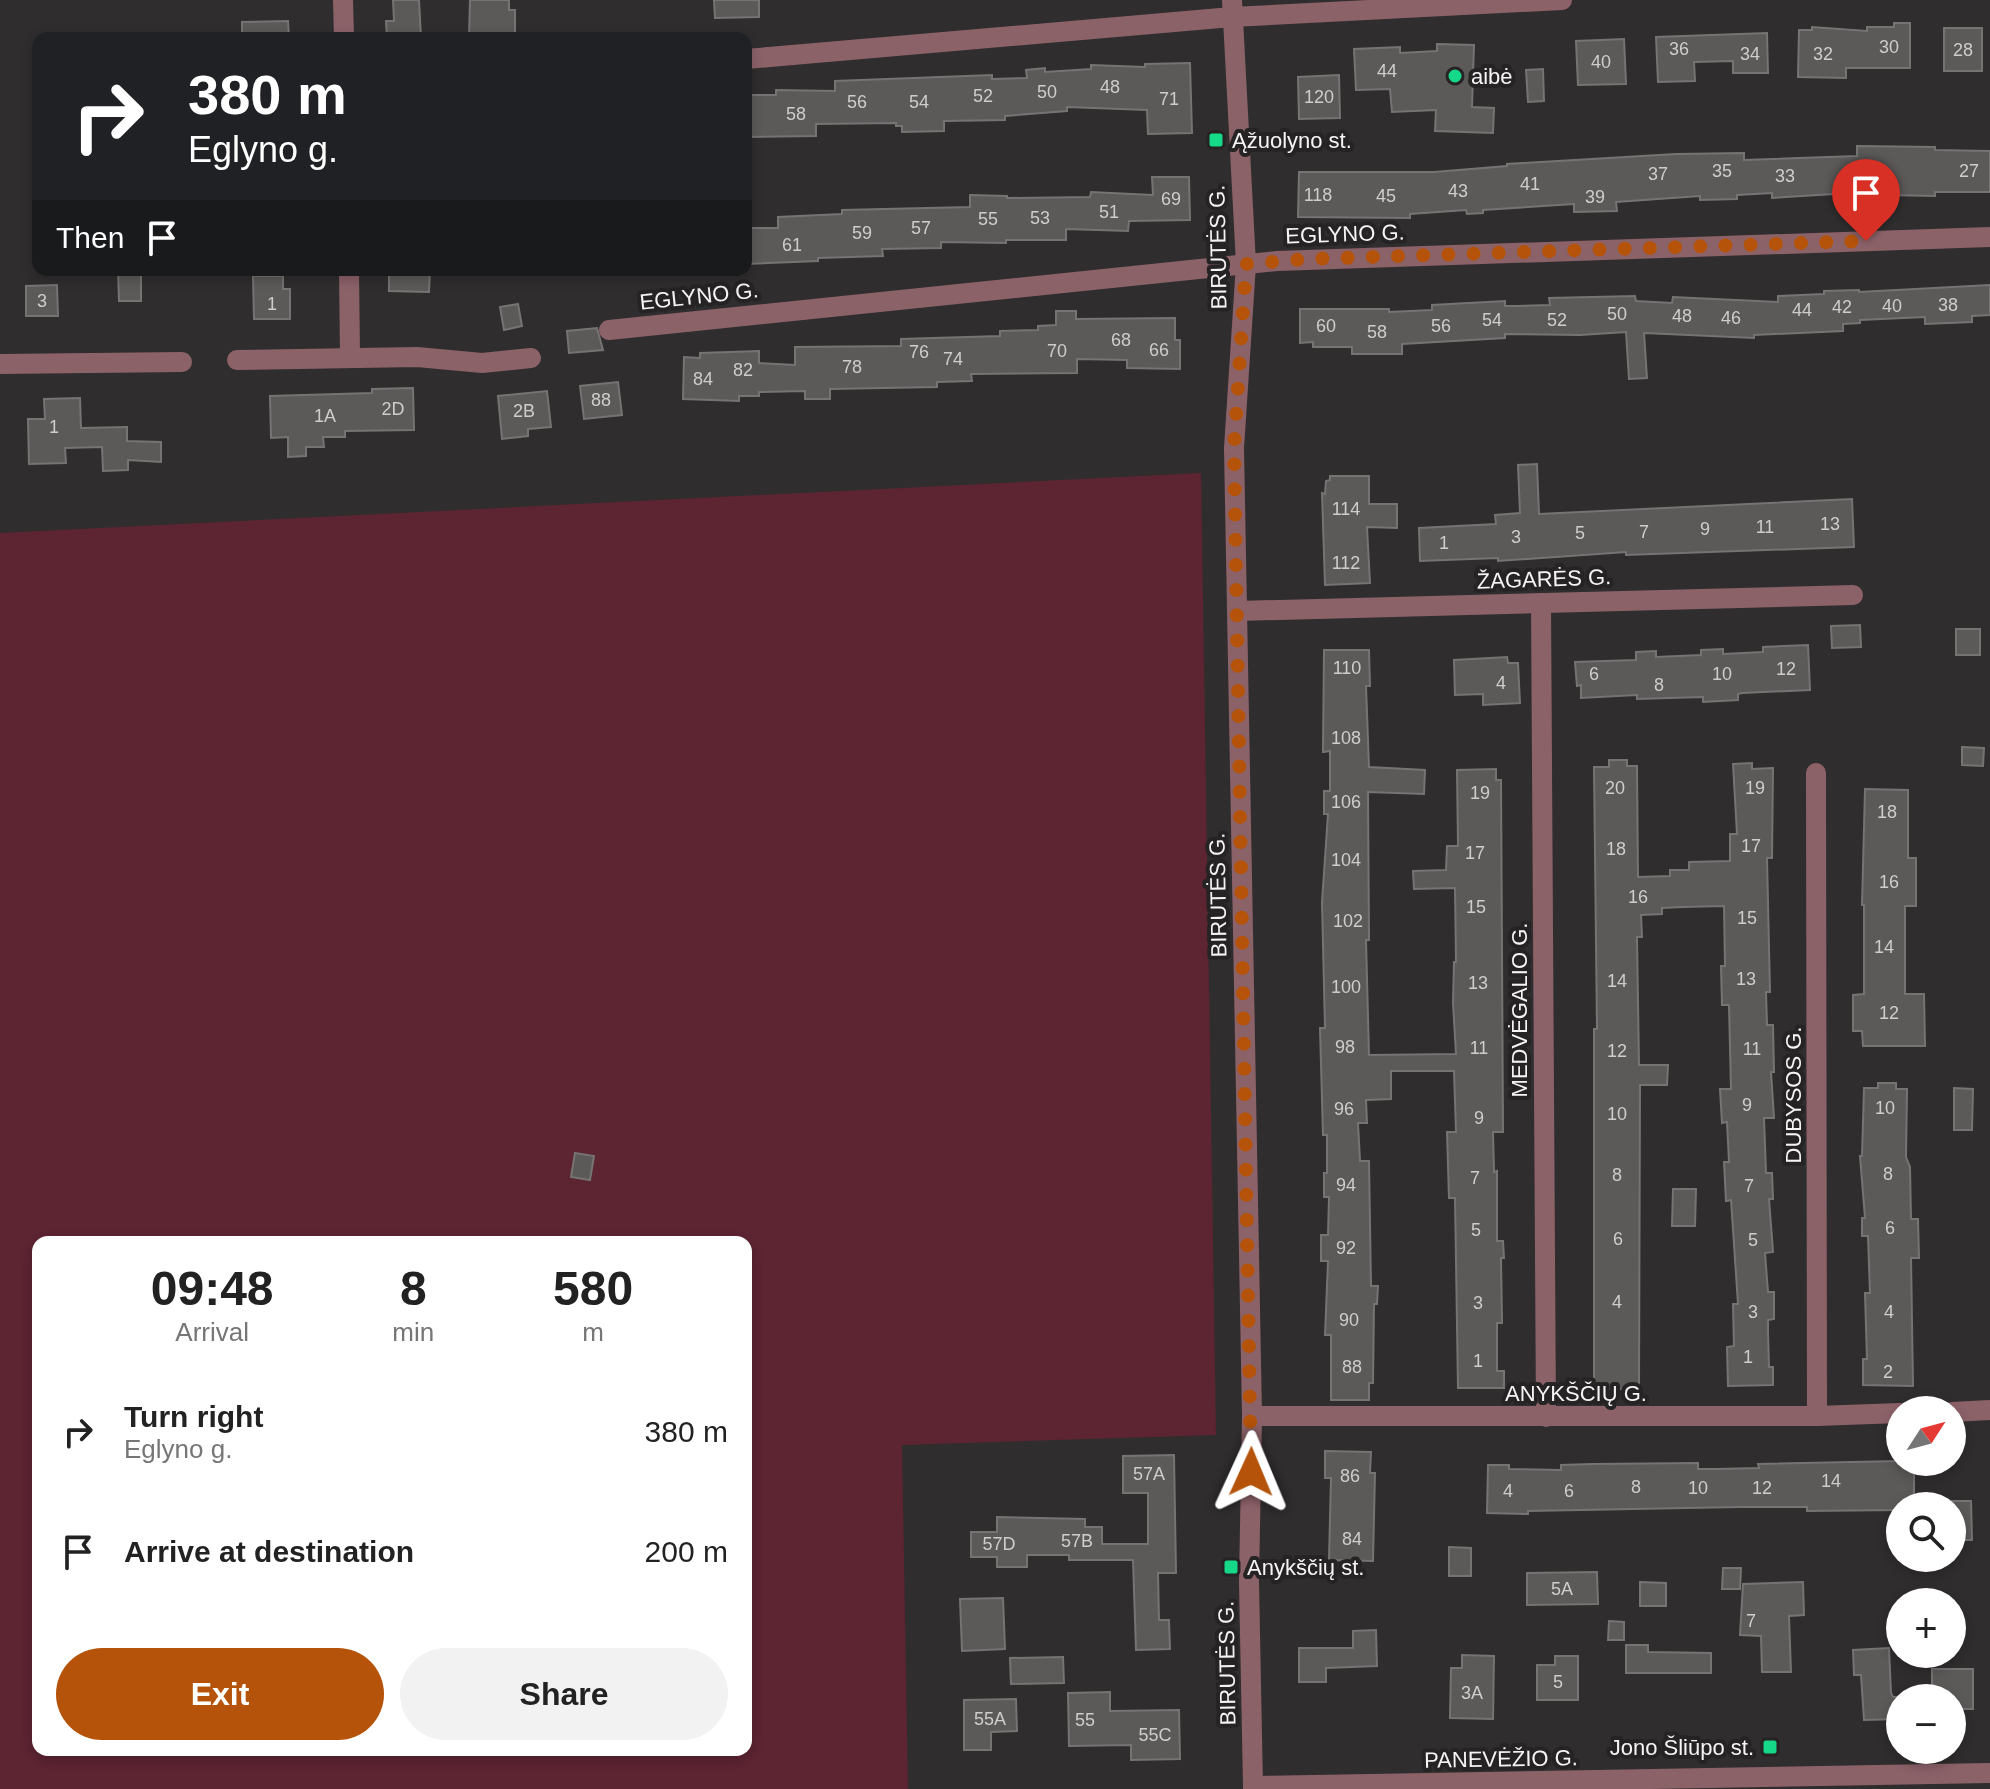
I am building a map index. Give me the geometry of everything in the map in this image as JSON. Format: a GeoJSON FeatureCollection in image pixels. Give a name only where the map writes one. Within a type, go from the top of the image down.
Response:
{"type":"FeatureCollection","features":[{"type":"Feature","properties":{"kind":"street"},"geometry":{"type":"LineString","coordinates":[[343,0],[344,32]]}},
{"type":"Feature","properties":{"kind":"street"},"geometry":{"type":"LineString","coordinates":[[752,58],[1232,8],[1562,0]]}},
{"type":"Feature","properties":{"kind":"street","name":"BIRUTĖS G."},"geometry":{"type":"LineString","coordinates":[[1232,8],[1246,264],[1234,448],[1252,1416],[1249,1582],[1253,1788]]}},
{"type":"Feature","properties":{"kind":"street","name":"EGLYNO G."},"geometry":{"type":"LineString","coordinates":[[609,330],[1308,259],[1990,237]]}},
{"type":"Feature","properties":{"kind":"street"},"geometry":{"type":"LineString","coordinates":[[349,276],[350,356]]}},
{"type":"Feature","properties":{"kind":"street"},"geometry":{"type":"LineString","coordinates":[[237,360],[350,356],[417,357],[482,363],[531,358]]}},
{"type":"Feature","properties":{"kind":"street"},"geometry":{"type":"LineString","coordinates":[[0,364],[182,362]]}},
{"type":"Feature","properties":{"kind":"street","name":"ŽAGARĖS G."},"geometry":{"type":"LineString","coordinates":[[1237,611],[1853,595]]}},
{"type":"Feature","properties":{"kind":"street","name":"MEDVĖGALIO G."},"geometry":{"type":"LineString","coordinates":[[1541,603],[1546,1417]]}},
{"type":"Feature","properties":{"kind":"street","name":"DUBYSOS G."},"geometry":{"type":"LineString","coordinates":[[1816,773],[1817,1416]]}},
{"type":"Feature","properties":{"kind":"street"},"geometry":{"type":"LineString","coordinates":[[1966,1411],[1990,1410]]}},
{"type":"Feature","properties":{"kind":"street","name":"ANYKŠČIŲ G."},"geometry":{"type":"LineString","coordinates":[[1252,1416],[1886,1414]]}},
{"type":"Feature","properties":{"kind":"street","name":"PANEVĖŽIO G."},"geometry":{"type":"LineString","coordinates":[[1253,1788],[1684,1785],[1990,1773]]}},
{"type":"Feature","properties":{"kind":"shaded area"},"geometry":{"type":"Polygon","coordinates":[[[1201,473],[1216,1435],[902,1445],[908,1789],[0,1789],[0,533],[1201,473]]]}},
{"type":"Feature","properties":{"kind":"building"},"geometry":{"type":"Polygon","coordinates":[[[393,0],[419,0],[421,32],[387,32],[386,21],[394,21],[393,0]]]}},
{"type":"Feature","properties":{"kind":"building"},"geometry":{"type":"Polygon","coordinates":[[[470,0],[509,0],[509,10],[515,10],[515,32],[469,32],[470,0]]]}},
{"type":"Feature","properties":{"kind":"building"},"geometry":{"type":"Polygon","coordinates":[[[714,0],[759,0],[759,17],[715,18],[714,0]]]}},
{"type":"Feature","properties":{"kind":"building"},"geometry":{"type":"Polygon","coordinates":[[[288,21],[289,32],[242,32],[242,22],[288,21]]]}},
{"type":"Feature","properties":{"kind":"building"},"geometry":{"type":"Polygon","coordinates":[[[1894,23],[1910,23],[1910,68],[1846,68],[1846,78],[1798,77],[1799,30],[1812,30],[1812,27],[1867,31],[1867,27],[1894,27],[1894,23]]]}},
{"type":"Feature","properties":{"kind":"building"},"geometry":{"type":"Polygon","coordinates":[[[1944,28],[1982,28],[1982,71],[1944,71],[1944,28]]]}},
{"type":"Feature","properties":{"kind":"building"},"geometry":{"type":"Polygon","coordinates":[[[1767,33],[1768,73],[1733,73],[1733,61],[1694,62],[1695,81],[1658,82],[1656,37],[1767,33]]]}},
{"type":"Feature","properties":{"kind":"building"},"geometry":{"type":"Polygon","coordinates":[[[1624,39],[1626,84],[1578,85],[1576,41],[1624,39]]]}},
{"type":"Feature","properties":{"kind":"building"},"geometry":{"type":"Polygon","coordinates":[[[1437,44],[1474,45],[1472,107],[1494,108],[1493,133],[1435,131],[1436,110],[1392,112],[1390,89],[1356,90],[1354,49],[1400,47],[1400,53],[1437,51],[1437,44]]]}},
{"type":"Feature","properties":{"kind":"building"},"geometry":{"type":"Polygon","coordinates":[[[1190,63],[1192,133],[1148,134],[1147,110],[1067,107],[1067,111],[1005,116],[1005,120],[944,121],[944,131],[902,132],[902,126],[896,126],[896,123],[816,124],[816,136],[752,137],[752,95],[776,95],[776,90],[835,91],[835,81],[992,75],[992,79],[1027,78],[1026,70],[1091,69],[1091,65],[1145,67],[1145,64],[1190,63]]]}},
{"type":"Feature","properties":{"kind":"building"},"geometry":{"type":"Polygon","coordinates":[[[1543,69],[1544,101],[1528,102],[1526,70],[1543,69]]]}},
{"type":"Feature","properties":{"kind":"building"},"geometry":{"type":"Polygon","coordinates":[[[1339,75],[1340,118],[1299,119],[1298,77],[1339,75]]]}},
{"type":"Feature","properties":{"kind":"building"},"geometry":{"type":"Polygon","coordinates":[[[1857,146],[1990,151],[1990,192],[1935,192],[1935,196],[1834,194],[1772,198],[1772,193],[1737,195],[1737,199],[1700,200],[1700,196],[1616,202],[1617,211],[1574,212],[1574,204],[1483,210],[1483,213],[1467,214],[1466,210],[1410,214],[1410,218],[1298,217],[1299,172],[1434,172],[1507,164],[1676,154],[1744,153],[1744,160],[1857,156],[1857,146]]]}},
{"type":"Feature","properties":{"kind":"building"},"geometry":{"type":"Polygon","coordinates":[[[1152,177],[1189,177],[1190,220],[1129,221],[1128,231],[1066,229],[1066,240],[941,242],[941,248],[882,249],[883,256],[752,264],[752,228],[778,228],[778,217],[842,214],[842,210],[970,207],[970,195],[1090,197],[1091,192],[1153,195],[1152,177]]]}},
{"type":"Feature","properties":{"kind":"building"},"geometry":{"type":"Polygon","coordinates":[[[118,276],[141,276],[141,301],[119,301],[118,276]]]}},
{"type":"Feature","properties":{"kind":"building"},"geometry":{"type":"Polygon","coordinates":[[[253,276],[283,276],[283,289],[290,289],[290,319],[254,319],[253,276]]]}},
{"type":"Feature","properties":{"kind":"building"},"geometry":{"type":"Polygon","coordinates":[[[389,276],[430,276],[429,292],[389,291],[389,276]]]}},
{"type":"Feature","properties":{"kind":"building"},"geometry":{"type":"Polygon","coordinates":[[[57,285],[58,316],[26,316],[26,286],[57,285]]]}},
{"type":"Feature","properties":{"kind":"building"},"geometry":{"type":"Polygon","coordinates":[[[1990,285],[1990,315],[1972,316],[1972,322],[1925,324],[1925,317],[1860,320],[1860,323],[1843,324],[1843,331],[1754,335],[1754,338],[1644,333],[1647,378],[1629,379],[1626,332],[1505,334],[1505,338],[1402,344],[1402,354],[1352,354],[1352,347],[1313,347],[1313,342],[1300,343],[1300,309],[1389,309],[1389,312],[1432,310],[1432,305],[1505,301],[1505,306],[1550,305],[1549,298],[1635,296],[1636,301],[1672,303],[1673,297],[1778,302],[1778,296],[1824,294],[1824,291],[1990,285]]]}},
{"type":"Feature","properties":{"kind":"building"},"geometry":{"type":"Polygon","coordinates":[[[518,304],[522,326],[504,330],[500,307],[518,304]]]}},
{"type":"Feature","properties":{"kind":"building"},"geometry":{"type":"Polygon","coordinates":[[[1056,311],[1076,311],[1076,319],[1175,318],[1175,340],[1180,340],[1180,369],[1127,368],[1127,360],[1077,359],[1077,373],[971,374],[972,381],[937,382],[937,387],[830,389],[830,399],[805,399],[805,391],[759,392],[759,396],[739,396],[739,401],[683,399],[684,357],[700,358],[700,353],[759,351],[759,363],[795,365],[795,347],[901,346],[901,339],[1000,336],[1000,331],[1038,330],[1038,326],[1056,325],[1056,311]]]}},
{"type":"Feature","properties":{"kind":"building"},"geometry":{"type":"Polygon","coordinates":[[[597,328],[603,350],[569,353],[567,331],[597,328]]]}},
{"type":"Feature","properties":{"kind":"building"},"geometry":{"type":"Polygon","coordinates":[[[618,382],[622,415],[584,419],[580,386],[618,382]]]}},
{"type":"Feature","properties":{"kind":"building"},"geometry":{"type":"Polygon","coordinates":[[[413,388],[414,430],[345,431],[345,437],[323,437],[324,447],[306,447],[306,456],[288,457],[288,437],[271,438],[270,396],[372,393],[372,389],[413,388]]]}},
{"type":"Feature","properties":{"kind":"building"},"geometry":{"type":"Polygon","coordinates":[[[547,391],[551,427],[528,429],[528,436],[502,439],[498,396],[547,391]]]}},
{"type":"Feature","properties":{"kind":"building"},"geometry":{"type":"Polygon","coordinates":[[[80,398],[81,428],[127,427],[127,441],[161,442],[161,462],[128,460],[128,470],[103,471],[102,447],[65,448],[66,463],[29,464],[28,419],[45,419],[44,399],[80,398]]]}},
{"type":"Feature","properties":{"kind":"building"},"geometry":{"type":"Polygon","coordinates":[[[1537,464],[1539,514],[1852,499],[1854,547],[1626,555],[1626,552],[1498,561],[1498,558],[1420,561],[1419,528],[1496,524],[1495,515],[1520,513],[1518,465],[1537,464]]]}},
{"type":"Feature","properties":{"kind":"building"},"geometry":{"type":"Polygon","coordinates":[[[1330,476],[1369,476],[1369,504],[1397,504],[1397,528],[1367,527],[1370,583],[1325,585],[1322,493],[1325,494],[1326,481],[1330,480],[1330,476]]]}},
{"type":"Feature","properties":{"kind":"building"},"geometry":{"type":"Polygon","coordinates":[[[1860,625],[1861,647],[1832,648],[1831,626],[1860,625]]]}},
{"type":"Feature","properties":{"kind":"building"},"geometry":{"type":"Polygon","coordinates":[[[1956,629],[1980,629],[1980,655],[1956,655],[1956,629]]]}},
{"type":"Feature","properties":{"kind":"building"},"geometry":{"type":"Polygon","coordinates":[[[1808,645],[1810,690],[1742,693],[1738,694],[1738,700],[1703,702],[1703,697],[1637,699],[1637,695],[1581,698],[1581,685],[1577,686],[1575,662],[1636,660],[1636,652],[1656,651],[1656,657],[1701,655],[1701,650],[1723,649],[1723,654],[1763,652],[1763,647],[1808,645]]]}},
{"type":"Feature","properties":{"kind":"building"},"geometry":{"type":"Polygon","coordinates":[[[1324,650],[1369,650],[1370,686],[1366,686],[1369,767],[1425,770],[1424,794],[1368,792],[1369,940],[1366,940],[1369,1055],[1456,1054],[1453,1003],[1455,888],[1414,889],[1413,871],[1446,870],[1447,846],[1458,846],[1457,770],[1496,769],[1496,780],[1501,780],[1503,1132],[1493,1132],[1494,1172],[1497,1171],[1497,1241],[1503,1241],[1504,1258],[1501,1258],[1502,1323],[1497,1323],[1497,1371],[1504,1371],[1504,1388],[1458,1388],[1455,1198],[1449,1198],[1447,1132],[1456,1132],[1454,1071],[1391,1071],[1391,1099],[1366,1100],[1367,1123],[1358,1123],[1360,1161],[1369,1161],[1371,1286],[1378,1286],[1377,1304],[1374,1304],[1373,1383],[1369,1383],[1369,1400],[1331,1400],[1331,1335],[1325,1335],[1328,1261],[1321,1261],[1321,1235],[1328,1235],[1329,1197],[1324,1197],[1327,1135],[1323,1135],[1320,1028],[1325,1028],[1322,902],[1328,814],[1324,814],[1324,791],[1330,791],[1330,751],[1323,752],[1324,650]]]}},
{"type":"Feature","properties":{"kind":"building"},"geometry":{"type":"Polygon","coordinates":[[[1507,657],[1508,663],[1518,663],[1520,703],[1483,705],[1483,694],[1455,695],[1454,660],[1507,657]]]}},
{"type":"Feature","properties":{"kind":"building"},"geometry":{"type":"Polygon","coordinates":[[[1962,747],[1984,748],[1983,766],[1962,765],[1962,747]]]}},
{"type":"Feature","properties":{"kind":"building"},"geometry":{"type":"Polygon","coordinates":[[[1609,760],[1627,760],[1627,766],[1637,766],[1638,877],[1670,876],[1670,870],[1689,870],[1689,862],[1730,861],[1730,834],[1737,834],[1733,764],[1752,763],[1752,769],[1773,768],[1772,858],[1767,858],[1770,992],[1766,992],[1767,1025],[1773,1025],[1774,1072],[1771,1072],[1774,1118],[1764,1118],[1766,1173],[1772,1173],[1773,1199],[1769,1199],[1773,1252],[1765,1253],[1768,1292],[1774,1292],[1774,1319],[1768,1320],[1769,1367],[1773,1367],[1773,1385],[1728,1386],[1727,1347],[1734,1346],[1733,1304],[1738,1304],[1731,1200],[1726,1201],[1724,1162],[1729,1162],[1727,1122],[1722,1123],[1720,1089],[1731,1089],[1729,1005],[1722,1005],[1724,906],[1662,908],[1662,914],[1641,915],[1642,937],[1637,937],[1639,1065],[1668,1065],[1667,1085],[1640,1085],[1639,1389],[1594,1389],[1594,1029],[1597,1029],[1594,767],[1609,767],[1609,760]]]}},
{"type":"Feature","properties":{"kind":"building"},"geometry":{"type":"Polygon","coordinates":[[[1865,789],[1908,790],[1908,858],[1916,858],[1916,906],[1905,906],[1905,994],[1924,994],[1925,1046],[1863,1046],[1862,1031],[1853,1031],[1853,995],[1864,994],[1862,905],[1865,789]]]}},
{"type":"Feature","properties":{"kind":"building"},"geometry":{"type":"Polygon","coordinates":[[[1878,1083],[1896,1083],[1896,1089],[1907,1089],[1906,1157],[1910,1167],[1911,1219],[1918,1219],[1919,1258],[1911,1258],[1913,1386],[1863,1385],[1863,1359],[1867,1359],[1865,1293],[1870,1293],[1868,1236],[1862,1236],[1862,1218],[1865,1218],[1860,1156],[1864,1088],[1878,1088],[1878,1083]]]}},
{"type":"Feature","properties":{"kind":"building"},"geometry":{"type":"Polygon","coordinates":[[[1954,1088],[1973,1089],[1972,1130],[1954,1130],[1954,1088]]]}},
{"type":"Feature","properties":{"kind":"building"},"geometry":{"type":"Polygon","coordinates":[[[575,1153],[594,1156],[590,1180],[571,1177],[575,1153]]]}},
{"type":"Feature","properties":{"kind":"building"},"geometry":{"type":"Polygon","coordinates":[[[1673,1189],[1696,1189],[1695,1226],[1672,1226],[1673,1189]]]}},
{"type":"Feature","properties":{"kind":"building"},"geometry":{"type":"Polygon","coordinates":[[[1325,1451],[1371,1452],[1370,1473],[1375,1473],[1373,1561],[1329,1560],[1331,1478],[1325,1478],[1325,1451]]]}},
{"type":"Feature","properties":{"kind":"building"},"geometry":{"type":"Polygon","coordinates":[[[1174,1455],[1176,1573],[1158,1573],[1159,1620],[1169,1620],[1170,1649],[1136,1650],[1133,1560],[1069,1560],[1069,1555],[1027,1555],[1027,1567],[997,1567],[997,1557],[971,1557],[971,1532],[997,1532],[997,1517],[1085,1519],[1085,1527],[1102,1527],[1102,1544],[1148,1544],[1148,1493],[1123,1493],[1123,1456],[1174,1455]]]}},
{"type":"Feature","properties":{"kind":"building"},"geometry":{"type":"Polygon","coordinates":[[[1886,1461],[1886,1476],[1914,1476],[1914,1492],[1886,1492],[1886,1510],[1807,1511],[1807,1507],[1740,1507],[1487,1513],[1488,1465],[1509,1465],[1509,1469],[1561,1470],[1561,1465],[1698,1463],[1698,1469],[1717,1469],[1759,1468],[1758,1464],[1886,1461]]]}},
{"type":"Feature","properties":{"kind":"building"},"geometry":{"type":"Polygon","coordinates":[[[1966,1501],[1971,1501],[1972,1540],[1966,1540],[1966,1501]]]}},
{"type":"Feature","properties":{"kind":"building"},"geometry":{"type":"Polygon","coordinates":[[[1449,1547],[1471,1548],[1471,1576],[1449,1576],[1449,1547]]]}},
{"type":"Feature","properties":{"kind":"building"},"geometry":{"type":"Polygon","coordinates":[[[1723,1568],[1741,1568],[1740,1589],[1722,1589],[1723,1568]]]}},
{"type":"Feature","properties":{"kind":"building"},"geometry":{"type":"Polygon","coordinates":[[[1597,1572],[1598,1604],[1527,1605],[1527,1573],[1597,1572]]]}},
{"type":"Feature","properties":{"kind":"building"},"geometry":{"type":"Polygon","coordinates":[[[1640,1582],[1666,1583],[1666,1606],[1640,1606],[1640,1582]]]}},
{"type":"Feature","properties":{"kind":"building"},"geometry":{"type":"Polygon","coordinates":[[[1803,1582],[1804,1615],[1789,1616],[1791,1672],[1762,1672],[1761,1636],[1740,1635],[1743,1584],[1803,1582]]]}},
{"type":"Feature","properties":{"kind":"building"},"geometry":{"type":"Polygon","coordinates":[[[1003,1598],[1005,1649],[962,1651],[960,1599],[1003,1598]]]}},
{"type":"Feature","properties":{"kind":"building"},"geometry":{"type":"Polygon","coordinates":[[[1609,1621],[1624,1622],[1624,1640],[1608,1640],[1609,1621]]]}},
{"type":"Feature","properties":{"kind":"building"},"geometry":{"type":"Polygon","coordinates":[[[1376,1630],[1377,1666],[1326,1668],[1326,1682],[1299,1682],[1299,1648],[1353,1648],[1353,1631],[1376,1630]]]}},
{"type":"Feature","properties":{"kind":"building"},"geometry":{"type":"Polygon","coordinates":[[[1626,1645],[1648,1645],[1648,1652],[1711,1653],[1711,1673],[1626,1673],[1626,1645]]]}},
{"type":"Feature","properties":{"kind":"building"},"geometry":{"type":"Polygon","coordinates":[[[1886,1648],[1886,1668],[1890,1668],[1891,1684],[1886,1684],[1886,1719],[1864,1720],[1861,1675],[1854,1675],[1853,1650],[1886,1648]]]}},
{"type":"Feature","properties":{"kind":"building"},"geometry":{"type":"Polygon","coordinates":[[[1462,1655],[1494,1656],[1493,1719],[1450,1718],[1451,1668],[1462,1668],[1462,1655]]]}},
{"type":"Feature","properties":{"kind":"building"},"geometry":{"type":"Polygon","coordinates":[[[1555,1656],[1578,1656],[1578,1700],[1537,1700],[1537,1665],[1555,1665],[1555,1656]]]}},
{"type":"Feature","properties":{"kind":"building"},"geometry":{"type":"Polygon","coordinates":[[[1063,1657],[1064,1683],[1011,1684],[1010,1658],[1063,1657]]]}},
{"type":"Feature","properties":{"kind":"building"},"geometry":{"type":"Polygon","coordinates":[[[1932,1669],[1973,1669],[1973,1709],[1966,1709],[1966,1684],[1932,1684],[1932,1669]]]}},
{"type":"Feature","properties":{"kind":"building"},"geometry":{"type":"Polygon","coordinates":[[[1110,1692],[1110,1711],[1179,1710],[1180,1759],[1131,1760],[1131,1745],[1069,1746],[1068,1693],[1110,1692]]]}},
{"type":"Feature","properties":{"kind":"building"},"geometry":{"type":"Polygon","coordinates":[[[1016,1699],[1017,1731],[991,1732],[991,1750],[964,1750],[964,1700],[1016,1699]]]}},
{"type":"Feature","properties":{"kind":"place","name":"aibė"},"geometry":{"type":"Point","coordinates":[1455,76]}},
{"type":"Feature","properties":{"kind":"place","name":"Ąžuolyno st."},"geometry":{"type":"Point","coordinates":[1216,140]}},
{"type":"Feature","properties":{"kind":"place","name":"Anykščių st."},"geometry":{"type":"Point","coordinates":[1231,1567]}},
{"type":"Feature","properties":{"kind":"place","name":"Jono Šliūpo st."},"geometry":{"type":"Point","coordinates":[1770,1747]}},
{"type":"Feature","properties":{"kind":"route"},"geometry":{"type":"LineString","coordinates":[[1251,1472],[1234,448],[1246,264],[1308,259],[1866,241]]}}]}
